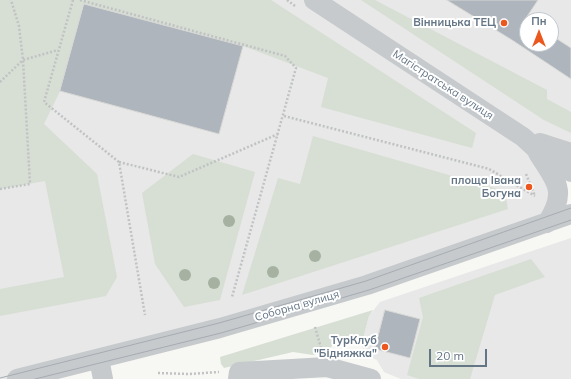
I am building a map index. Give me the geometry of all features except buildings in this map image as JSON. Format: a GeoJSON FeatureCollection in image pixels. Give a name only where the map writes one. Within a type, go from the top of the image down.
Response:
{"type":"FeatureCollection","features":[{"type":"Feature","properties":{"kind":"street","name":"Магістратська вулиця"},"geometry":{"type":"LineString","coordinates":[[314,0],[571,172]]}},
{"type":"Feature","properties":{"kind":"street"},"geometry":{"type":"LineString","coordinates":[[529,143],[571,154]]}},
{"type":"Feature","properties":{"kind":"street"},"geometry":{"type":"LineString","coordinates":[[529,143],[558,185],[559,192],[556,204],[547,223]]}},
{"type":"Feature","properties":{"kind":"street","name":"Соборна вулиця"},"geometry":{"type":"LineString","coordinates":[[17,379],[220,328],[367,286],[571,214]]}},
{"type":"Feature","properties":{"kind":"street"},"geometry":{"type":"LineString","coordinates":[[99,359],[103,379]]}},
{"type":"Feature","properties":{"kind":"street"},"geometry":{"type":"LineString","coordinates":[[239,375],[327,373],[371,379]]}},
{"type":"Feature","properties":{"kind":"path"},"geometry":{"type":"LineString","coordinates":[[0,189],[30,184],[23,60],[19,26],[11,0]]}},
{"type":"Feature","properties":{"kind":"path"},"geometry":{"type":"LineString","coordinates":[[73,0],[44,102],[119,162],[179,177],[278,134]]}},
{"type":"Feature","properties":{"kind":"path"},"geometry":{"type":"LineString","coordinates":[[80,0],[285,56],[296,68],[284,116],[232,298]]}},
{"type":"Feature","properties":{"kind":"path"},"geometry":{"type":"LineString","coordinates":[[0,82],[23,60],[59,50]]}},
{"type":"Feature","properties":{"kind":"path"},"geometry":{"type":"LineString","coordinates":[[284,116],[489,169],[535,196]]}},
{"type":"Feature","properties":{"kind":"path"},"geometry":{"type":"LineString","coordinates":[[119,162],[145,315]]}},
{"type":"Feature","properties":{"kind":"path"},"geometry":{"type":"LineString","coordinates":[[315,327],[321,348]]}},
{"type":"Feature","properties":{"kind":"path"},"geometry":{"type":"LineString","coordinates":[[158,374],[212,373]]}},
{"type":"Feature","properties":{"kind":"shaded area"},"geometry":{"type":"Polygon","coordinates":[[[0,0],[314,0],[523,137],[558,185],[547,223],[16,379],[0,379],[0,0]]]}},
{"type":"Feature","properties":{"kind":"shaded area"},"geometry":{"type":"Polygon","coordinates":[[[0,0],[271,0],[476,133],[472,148],[321,107],[328,78],[243,46],[84,4],[60,91],[44,124],[97,174],[117,277],[106,296],[0,316],[0,289],[64,277],[45,181],[0,189],[0,0]]]}},
{"type":"Feature","properties":{"kind":"shaded area"},"geometry":{"type":"Polygon","coordinates":[[[317,0],[571,0],[571,158],[317,0]]]}},
{"type":"Feature","properties":{"kind":"shaded area"},"geometry":{"type":"Polygon","coordinates":[[[361,0],[375,0],[547,90],[547,99],[571,112],[571,133],[544,120],[361,0]]]}},
{"type":"Feature","properties":{"kind":"shaded area"},"geometry":{"type":"Polygon","coordinates":[[[313,136],[508,192],[506,198],[508,209],[242,295],[278,178],[300,184],[313,136]]]}},
{"type":"Feature","properties":{"kind":"shaded area"},"geometry":{"type":"Polygon","coordinates":[[[193,154],[255,172],[220,300],[184,307],[155,264],[142,193],[193,154]]]}},
{"type":"Feature","properties":{"kind":"shaded area"},"geometry":{"type":"Polygon","coordinates":[[[571,238],[571,379],[401,379],[384,372],[377,360],[364,354],[362,343],[369,316],[380,302],[571,238]]]}},
{"type":"Feature","properties":{"kind":"shaded area"},"geometry":{"type":"Polygon","coordinates":[[[531,259],[545,277],[495,295],[470,379],[419,379],[407,375],[423,317],[419,298],[531,259]]]}},
{"type":"Feature","properties":{"kind":"shaded area"},"geometry":{"type":"Polygon","coordinates":[[[373,310],[369,316],[362,343],[348,338],[336,341],[328,351],[313,355],[293,352],[224,368],[221,364],[220,357],[373,310]]]}},
{"type":"Feature","properties":{"kind":"tram line"},"geometry":{"type":"LineString","coordinates":[[0,378],[219,323],[366,281],[571,208]]}},
{"type":"Feature","properties":{"kind":"tram line"},"geometry":{"type":"LineString","coordinates":[[35,379],[221,333],[369,290],[571,220]]}},
{"type":"Feature","properties":{"kind":"place","name":"Вінницька ТЕЦ"},"geometry":{"type":"Point","coordinates":[504,23]}},
{"type":"Feature","properties":{"kind":"place","name":"площа Івана Богуна"},"geometry":{"type":"Point","coordinates":[529,187]}},
{"type":"Feature","properties":{"kind":"place","name":"ТурКлуб \"Бідняжка\""},"geometry":{"type":"Point","coordinates":[385,347]}}]}
